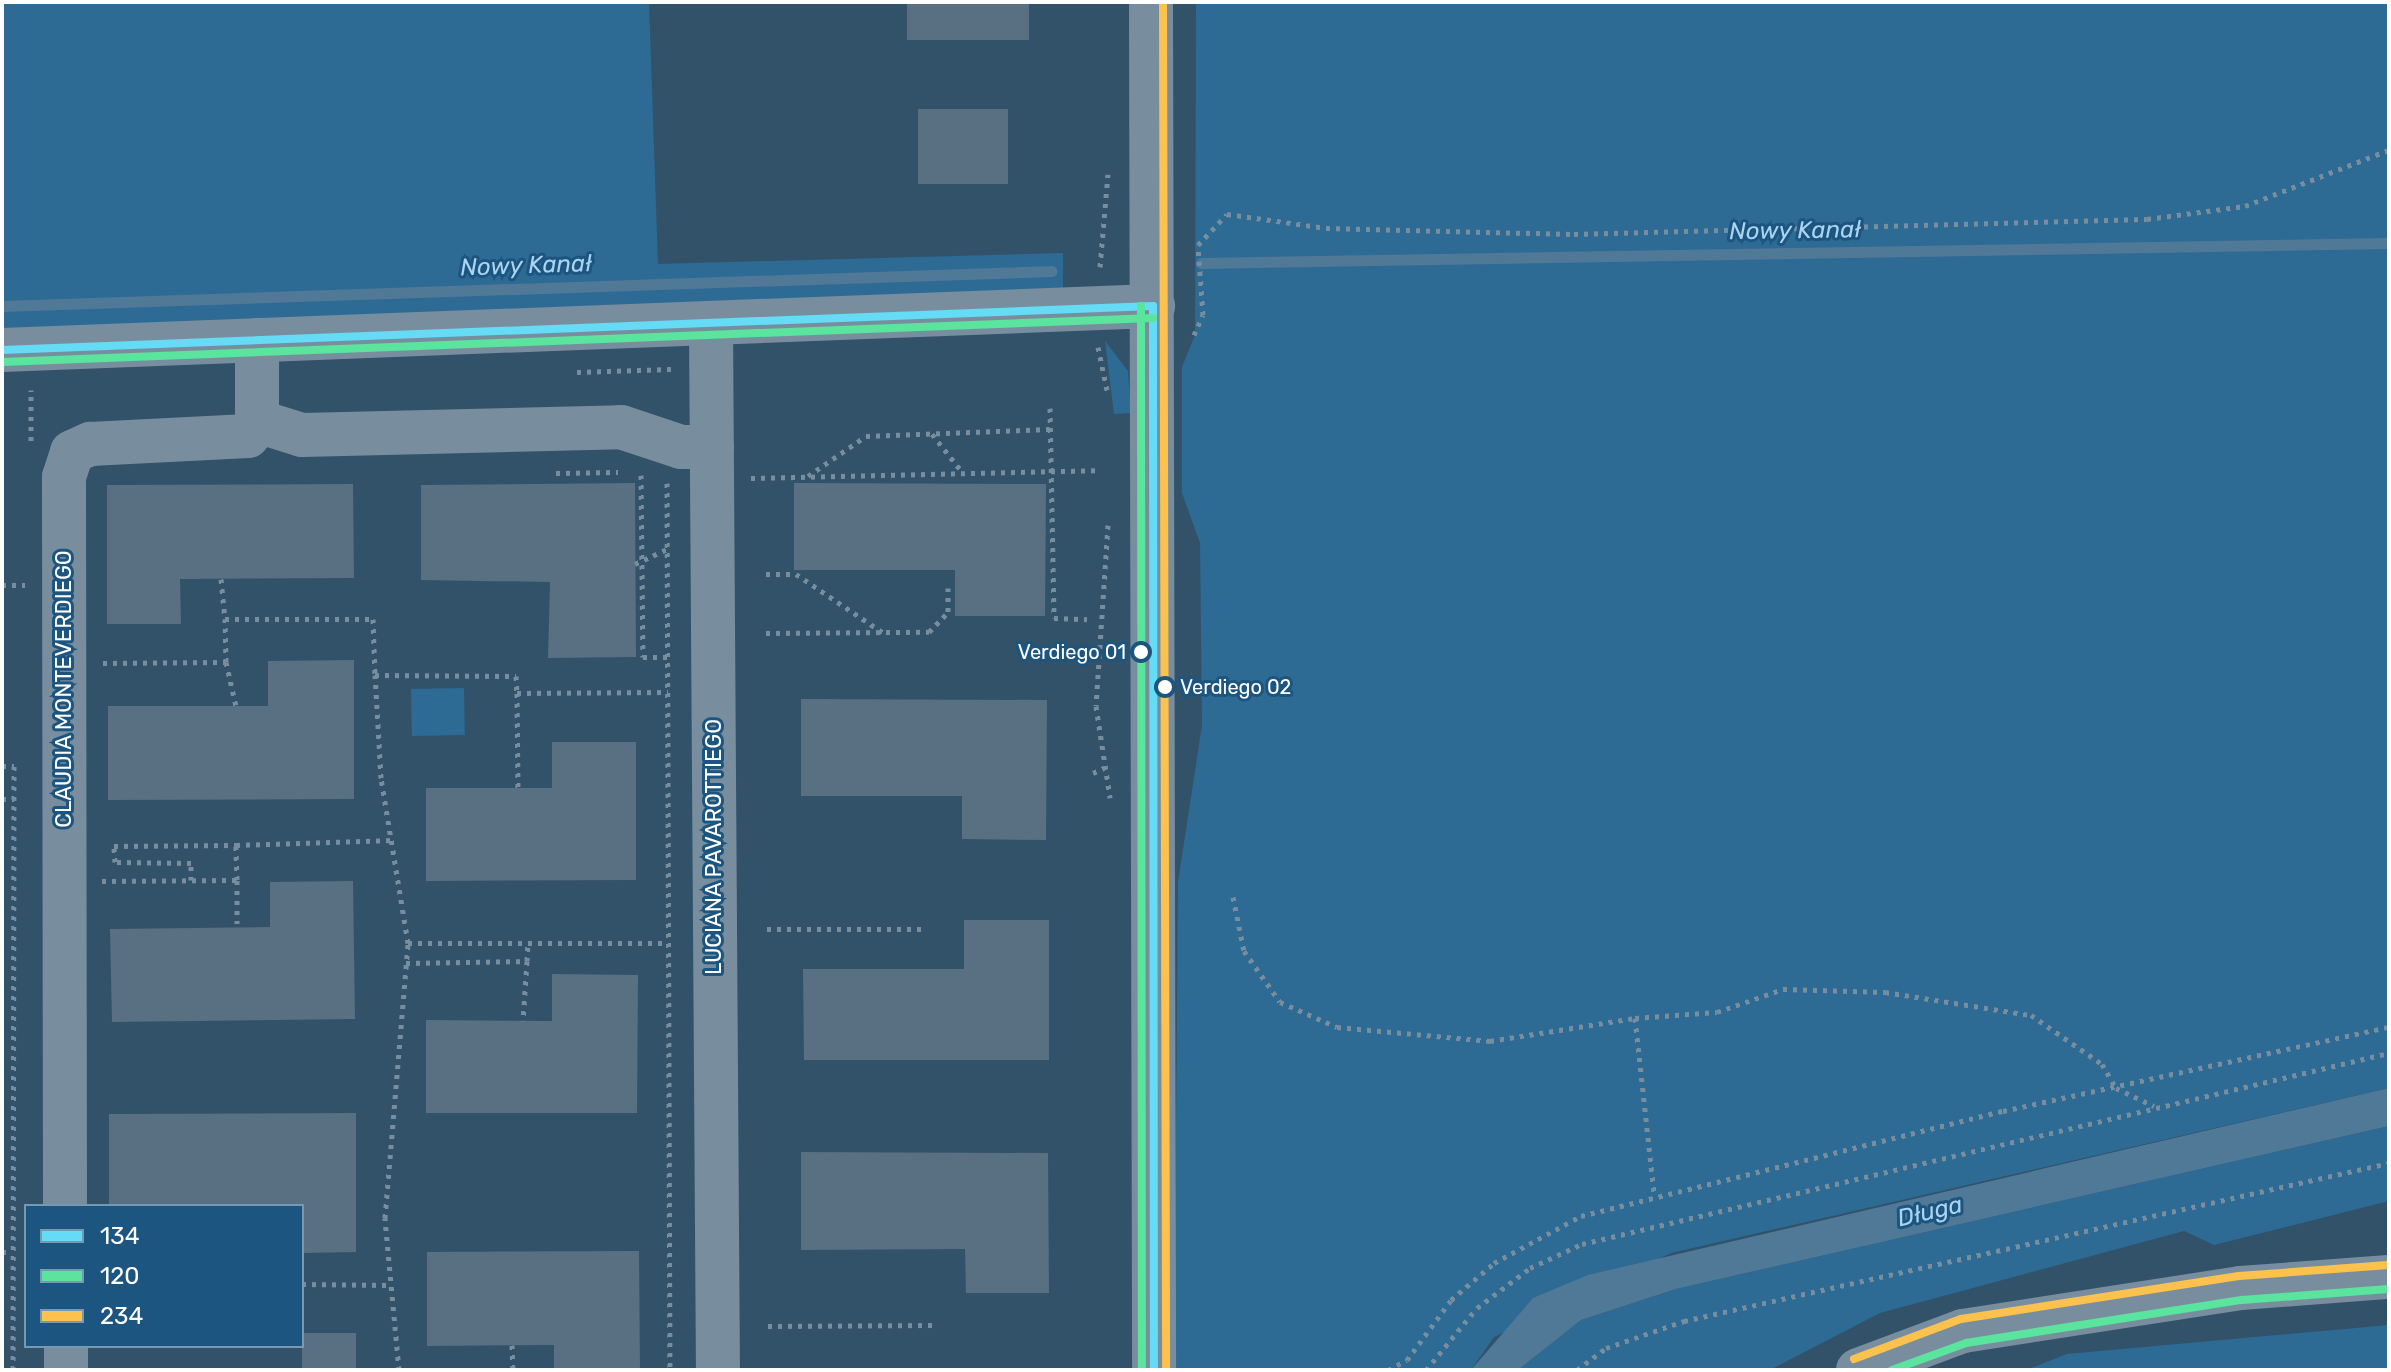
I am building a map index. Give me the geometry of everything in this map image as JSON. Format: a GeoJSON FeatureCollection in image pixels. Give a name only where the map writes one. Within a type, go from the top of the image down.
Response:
{"type":"FeatureCollection","features":[{"type":"Feature","properties":{"kind":"street"},"geometry":{"type":"LineString","coordinates":[[1151,2],[1154,1370]]}},
{"type":"Feature","properties":{"kind":"street"},"geometry":{"type":"LineString","coordinates":[[2,350],[1153,306]]}},
{"type":"Feature","properties":{"kind":"street","name":"LUCIANA PAVAROTTIEGO"},"geometry":{"type":"LineString","coordinates":[[711,323],[726,463],[718,1370]]}},
{"type":"Feature","properties":{"kind":"street"},"geometry":{"type":"LineString","coordinates":[[257,340],[257,421],[302,435],[621,427],[726,463]]}},
{"type":"Feature","properties":{"kind":"street","name":"CLAUDIA MONTEVERDIEGO"},"geometry":{"type":"LineString","coordinates":[[65,1204],[67,462],[90,444],[235,440],[257,421]]}},
{"type":"Feature","properties":{"kind":"street"},"geometry":{"type":"LineString","coordinates":[[1858,1370],[1963,1331],[2241,1288],[2389,1277]]}},
{"type":"Feature","properties":{"kind":"street"},"geometry":{"type":"LineString","coordinates":[[66,1348],[66,1370]]}},
{"type":"Feature","properties":{"kind":"path"},"geometry":{"type":"LineString","coordinates":[[1190,343],[1203,315],[1198,245],[1227,214],[1326,228],[1574,234],[2147,219],[2245,206],[2389,150]]}},
{"type":"Feature","properties":{"kind":"path"},"geometry":{"type":"LineString","coordinates":[[1095,274],[1105,257],[1106,201]]}},
{"type":"Feature","properties":{"kind":"path"},"geometry":{"type":"LineString","coordinates":[[1050,408],[1054,618],[1087,619]]}},
{"type":"Feature","properties":{"kind":"path"},"geometry":{"type":"LineString","coordinates":[[807,478],[866,436],[1050,429]]}},
{"type":"Feature","properties":{"kind":"path"},"geometry":{"type":"LineString","coordinates":[[932,433],[964,474]]}},
{"type":"Feature","properties":{"kind":"path"},"geometry":{"type":"LineString","coordinates":[[667,444],[670,1370]]}},
{"type":"Feature","properties":{"kind":"path"},"geometry":{"type":"LineString","coordinates":[[726,463],[807,478],[1098,470]]}},
{"type":"Feature","properties":{"kind":"path"},"geometry":{"type":"LineString","coordinates":[[548,473],[641,471],[639,563],[643,657],[668,657]]}},
{"type":"Feature","properties":{"kind":"path"},"geometry":{"type":"LineString","coordinates":[[639,563],[667,549]]}},
{"type":"Feature","properties":{"kind":"path"},"geometry":{"type":"LineString","coordinates":[[1092,567],[1117,569]]}},
{"type":"Feature","properties":{"kind":"path"},"geometry":{"type":"LineString","coordinates":[[766,574],[796,574],[882,632]]}},
{"type":"Feature","properties":{"kind":"path"},"geometry":{"type":"LineString","coordinates":[[221,579],[226,662],[236,706]]}},
{"type":"Feature","properties":{"kind":"path"},"geometry":{"type":"LineString","coordinates":[[766,633],[937,628],[948,612],[948,588]]}},
{"type":"Feature","properties":{"kind":"path"},"geometry":{"type":"LineString","coordinates":[[225,619],[373,619],[375,675],[408,943],[385,1218],[399,1370]]}},
{"type":"Feature","properties":{"kind":"path"},"geometry":{"type":"LineString","coordinates":[[99,664],[226,662]]}},
{"type":"Feature","properties":{"kind":"path"},"geometry":{"type":"LineString","coordinates":[[375,675],[516,676],[518,788]]}},
{"type":"Feature","properties":{"kind":"path"},"geometry":{"type":"LineString","coordinates":[[517,693],[668,692]]}},
{"type":"Feature","properties":{"kind":"path"},"geometry":{"type":"LineString","coordinates":[[2,766],[14,766],[13,1370]]}},
{"type":"Feature","properties":{"kind":"path"},"geometry":{"type":"LineString","coordinates":[[2,799],[14,799]]}},
{"type":"Feature","properties":{"kind":"path"},"geometry":{"type":"LineString","coordinates":[[191,880],[191,863],[115,862],[114,846],[393,840]]}},
{"type":"Feature","properties":{"kind":"path"},"geometry":{"type":"LineString","coordinates":[[236,845],[237,928]]}},
{"type":"Feature","properties":{"kind":"path"},"geometry":{"type":"LineString","coordinates":[[98,881],[237,880]]}},
{"type":"Feature","properties":{"kind":"path"},"geometry":{"type":"LineString","coordinates":[[1233,897],[1244,951],[1280,1002],[1337,1027],[1490,1041],[1635,1018],[1717,1012],[1783,989],[1885,992],[2031,1015],[2102,1064],[2116,1088],[2154,1106]]}},
{"type":"Feature","properties":{"kind":"path"},"geometry":{"type":"LineString","coordinates":[[767,929],[923,929]]}},
{"type":"Feature","properties":{"kind":"path"},"geometry":{"type":"LineString","coordinates":[[408,943],[668,943]]}},
{"type":"Feature","properties":{"kind":"path"},"geometry":{"type":"LineString","coordinates":[[523,1021],[528,943]]}},
{"type":"Feature","properties":{"kind":"path"},"geometry":{"type":"LineString","coordinates":[[406,963],[527,961]]}},
{"type":"Feature","properties":{"kind":"path"},"geometry":{"type":"LineString","coordinates":[[1635,1018],[1654,1193]]}},
{"type":"Feature","properties":{"kind":"path"},"geometry":{"type":"LineString","coordinates":[[1388,1370],[1407,1360],[1451,1300],[1494,1263],[1581,1216],[1654,1193],[2389,1027]]}},
{"type":"Feature","properties":{"kind":"path"},"geometry":{"type":"LineString","coordinates":[[1415,1370],[1426,1369],[1477,1308],[1530,1268],[1582,1244],[2154,1106],[2389,1053]]}},
{"type":"Feature","properties":{"kind":"path"},"geometry":{"type":"LineString","coordinates":[[1577,1370],[1606,1348],[1684,1321],[2389,1163]]}},
{"type":"Feature","properties":{"kind":"path"},"geometry":{"type":"LineString","coordinates":[[2,1252],[11,1252]]}},
{"type":"Feature","properties":{"kind":"path"},"geometry":{"type":"LineString","coordinates":[[304,1284],[390,1285]]}},
{"type":"Feature","properties":{"kind":"path"},"geometry":{"type":"LineString","coordinates":[[768,1326],[936,1325]]}},
{"type":"Feature","properties":{"kind":"path"},"geometry":{"type":"LineString","coordinates":[[512,1345],[513,1370]]}},
{"type":"Feature","properties":{"kind":"shaded area"},"geometry":{"type":"Polygon","coordinates":[[[2,2],[649,2],[658,264],[1063,253],[1063,291],[2,335],[2,2]]]}},
{"type":"Feature","properties":{"kind":"shaded area"},"geometry":{"type":"Polygon","coordinates":[[[1196,2],[2389,2],[2389,1088],[1671,1253],[1494,1337],[1471,1370],[1174,1370],[1178,882],[1202,725],[1200,543],[1182,493],[1182,367],[1195,335],[1196,2]]]}},
{"type":"Feature","properties":{"kind":"shaded area"},"geometry":{"type":"Polygon","coordinates":[[[1105,341],[1128,371],[1131,413],[1114,414],[1105,341]]]}},
{"type":"Feature","properties":{"kind":"shaded area"},"geometry":{"type":"Polygon","coordinates":[[[464,688],[465,735],[412,736],[411,689],[464,688]]]}},
{"type":"Feature","properties":{"kind":"shaded area"},"geometry":{"type":"Polygon","coordinates":[[[2389,1126],[2389,1201],[2214,1245],[2184,1231],[1880,1313],[1770,1370],[1518,1370],[1581,1320],[1676,1289],[2389,1126]]]}},
{"type":"Feature","properties":{"kind":"shaded area"},"geometry":{"type":"Polygon","coordinates":[[[2389,1325],[2389,1370],[2026,1370],[2067,1354],[2389,1325]]]}},
{"type":"Feature","properties":{"kind":"water","name":"Długa"},"geometry":{"type":"Polygon","coordinates":[[[2389,1088],[2389,1126],[1676,1289],[1581,1320],[1518,1370],[1471,1370],[1533,1298],[1588,1275],[2389,1088]]]}},
{"type":"Feature","properties":{"kind":"building"},"geometry":{"type":"Polygon","coordinates":[[[907,2],[1029,2],[1029,40],[907,40],[907,2]]]}},
{"type":"Feature","properties":{"kind":"building"},"geometry":{"type":"Polygon","coordinates":[[[918,109],[1008,109],[1008,184],[918,184],[918,109]]]}},
{"type":"Feature","properties":{"kind":"building"},"geometry":{"type":"Polygon","coordinates":[[[635,483],[636,657],[548,658],[550,582],[421,580],[421,485],[635,483]]]}},
{"type":"Feature","properties":{"kind":"building"},"geometry":{"type":"Polygon","coordinates":[[[794,483],[1046,484],[1045,616],[955,616],[955,570],[794,570],[794,483]]]}},
{"type":"Feature","properties":{"kind":"building"},"geometry":{"type":"Polygon","coordinates":[[[353,484],[354,578],[180,579],[181,624],[107,624],[107,485],[353,484]]]}},
{"type":"Feature","properties":{"kind":"building"},"geometry":{"type":"Polygon","coordinates":[[[354,660],[354,799],[108,800],[108,706],[268,706],[268,661],[354,660]]]}},
{"type":"Feature","properties":{"kind":"building"},"geometry":{"type":"Polygon","coordinates":[[[801,699],[1047,700],[1046,840],[962,839],[962,796],[801,796],[801,699]]]}},
{"type":"Feature","properties":{"kind":"building"},"geometry":{"type":"Polygon","coordinates":[[[552,742],[636,742],[636,880],[426,881],[426,788],[552,788],[552,742]]]}},
{"type":"Feature","properties":{"kind":"building"},"geometry":{"type":"Polygon","coordinates":[[[353,881],[355,1019],[112,1022],[110,929],[270,927],[270,882],[353,881]]]}},
{"type":"Feature","properties":{"kind":"building"},"geometry":{"type":"Polygon","coordinates":[[[964,920],[1049,920],[1049,1060],[804,1060],[803,969],[964,969],[964,920]]]}},
{"type":"Feature","properties":{"kind":"building"},"geometry":{"type":"Polygon","coordinates":[[[552,974],[638,975],[637,1113],[426,1113],[426,1020],[552,1021],[552,974]]]}},
{"type":"Feature","properties":{"kind":"building"},"geometry":{"type":"Polygon","coordinates":[[[356,1113],[356,1252],[304,1253],[304,1204],[109,1204],[109,1114],[356,1113]]]}},
{"type":"Feature","properties":{"kind":"building"},"geometry":{"type":"Polygon","coordinates":[[[801,1152],[1048,1153],[1049,1293],[966,1293],[965,1249],[801,1250],[801,1152]]]}},
{"type":"Feature","properties":{"kind":"building"},"geometry":{"type":"Polygon","coordinates":[[[639,1251],[640,1370],[554,1370],[554,1345],[427,1346],[427,1252],[639,1251]]]}},
{"type":"Feature","properties":{"kind":"building"},"geometry":{"type":"Polygon","coordinates":[[[304,1333],[356,1333],[356,1370],[302,1370],[304,1333]]]}},
{"type":"Feature","properties":{"kind":"waterway","name":"Nowy Kanał"},"geometry":{"type":"LineString","coordinates":[[1201,263],[2389,243]]}},
{"type":"Feature","properties":{"kind":"waterway","name":"Nowy Kanał"},"geometry":{"type":"LineString","coordinates":[[2,306],[1051,271]]}},
{"type":"Feature","properties":{"kind":"transit line","name":"234"},"geometry":{"type":"LineString","coordinates":[[1163,2],[1166,1370]]}},
{"type":"Feature","properties":{"kind":"transit line","name":"120"},"geometry":{"type":"LineString","coordinates":[[1141,306],[1142,1370]]}},
{"type":"Feature","properties":{"kind":"transit line","name":"134"},"geometry":{"type":"LineString","coordinates":[[1153,306],[1154,1370]]}},
{"type":"Feature","properties":{"kind":"transit line","name":"134"},"geometry":{"type":"LineString","coordinates":[[2,350],[1153,306]]}},
{"type":"Feature","properties":{"kind":"transit line","name":"120"},"geometry":{"type":"LineString","coordinates":[[2,362],[1153,318]]}},
{"type":"Feature","properties":{"kind":"transit line","name":"234"},"geometry":{"type":"LineString","coordinates":[[1854,1359],[1961,1319],[2239,1276],[2388,1265]]}},
{"type":"Feature","properties":{"kind":"transit line","name":"120"},"geometry":{"type":"LineString","coordinates":[[1892,1370],[1966,1343],[2242,1300],[2389,1289]]}},
{"type":"Feature","properties":{"kind":"place","name":"Verdiego 01"},"geometry":{"type":"Point","coordinates":[1141,652]}},
{"type":"Feature","properties":{"kind":"place","name":"Verdiego 02"},"geometry":{"type":"Point","coordinates":[1165,687]}}]}
